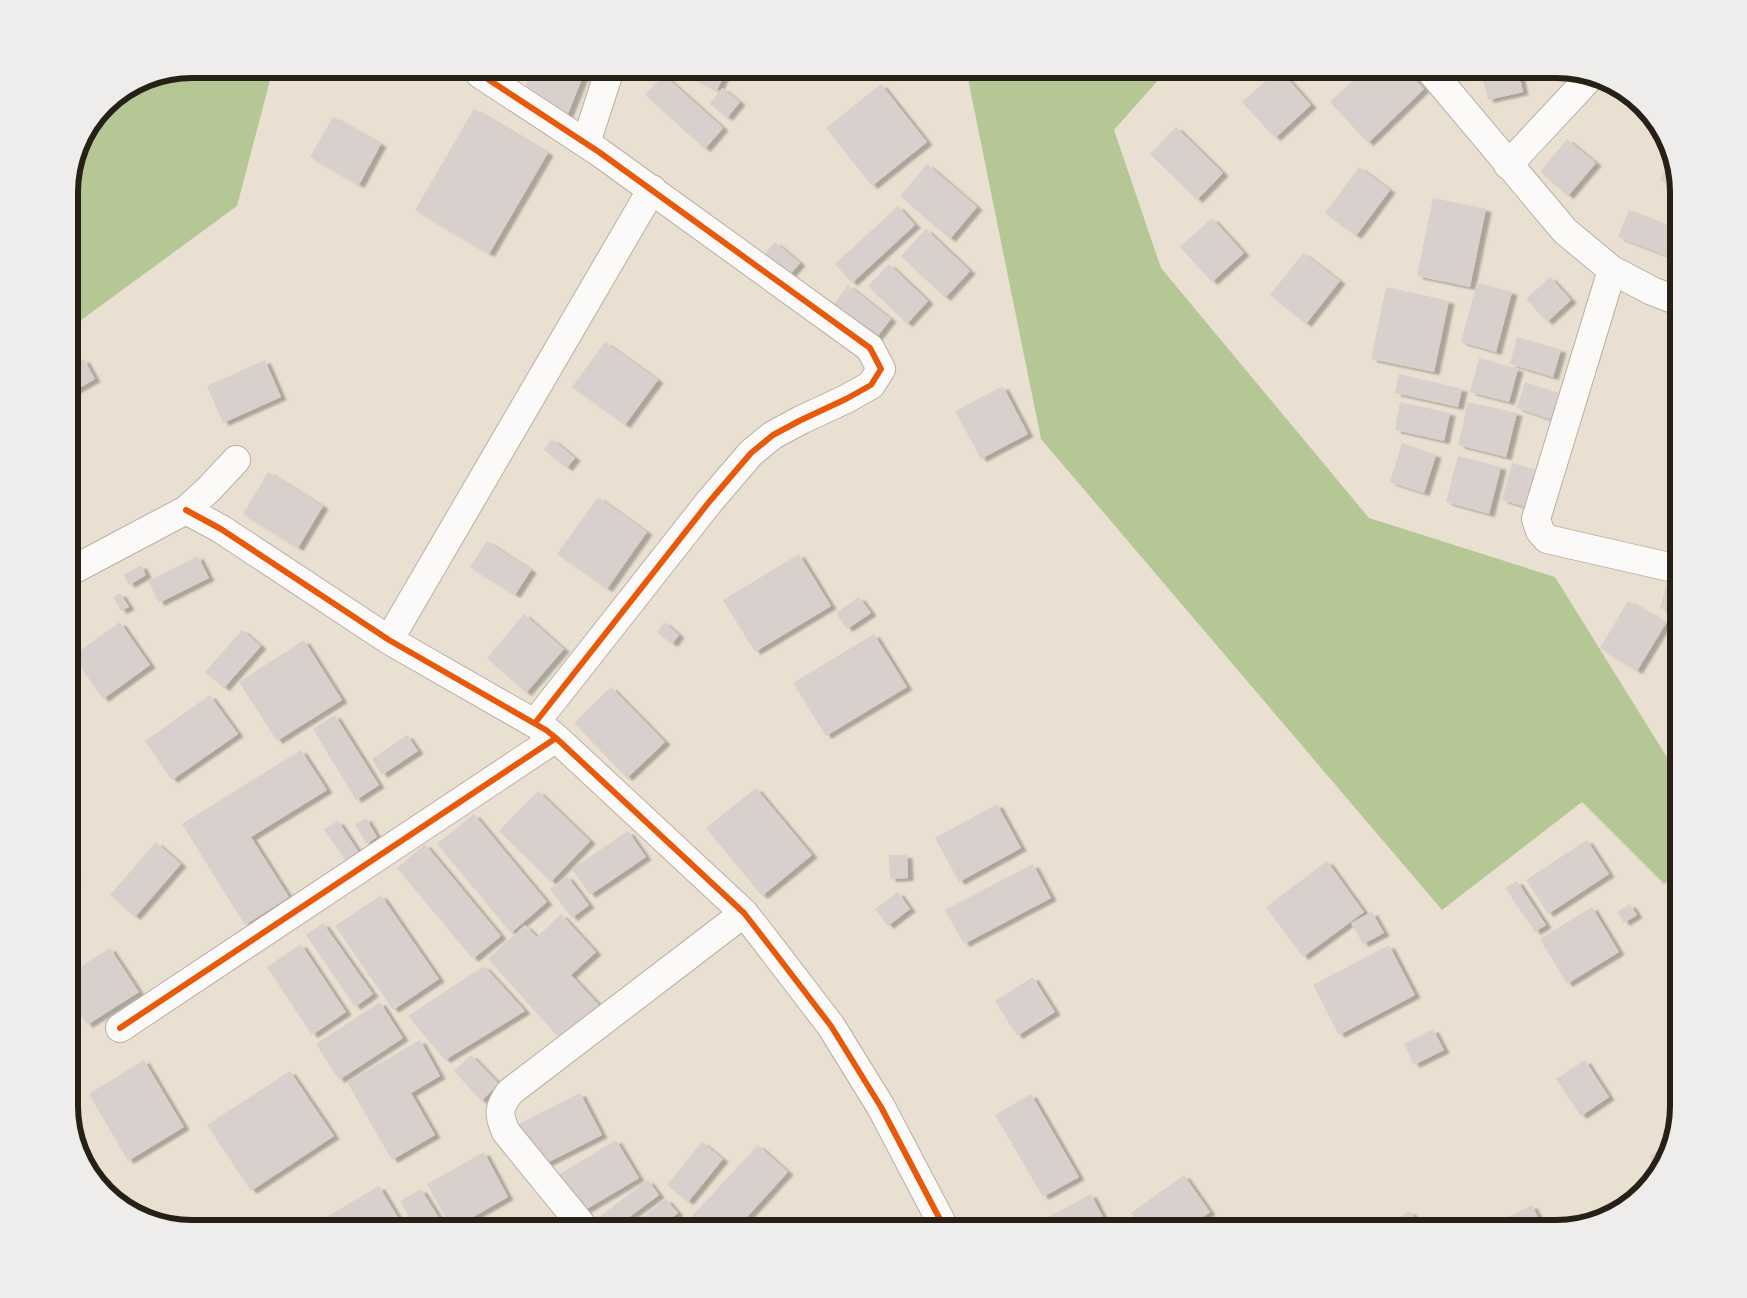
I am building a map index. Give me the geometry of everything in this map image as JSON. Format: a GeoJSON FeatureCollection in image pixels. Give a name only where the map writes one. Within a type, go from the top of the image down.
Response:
{"type":"FeatureCollection","features":[{"type":"Feature","properties":{"kind":"street"},"geometry":{"type":"LineString","coordinates":[[1435,77],[1565,231],[1612,270],[1652,291],[1670,298]]}},
{"type":"Feature","properties":{"kind":"street"},"geometry":{"type":"LineString","coordinates":[[120,1028],[546,730],[709,502],[751,454],[773,435],[871,385],[881,369],[870,348],[652,189],[586,143],[486,78]]}},
{"type":"Feature","properties":{"kind":"street"},"geometry":{"type":"LineString","coordinates":[[586,143],[607,78]]}},
{"type":"Feature","properties":{"kind":"street"},"geometry":{"type":"LineString","coordinates":[[1508,165],[1585,82]]}},
{"type":"Feature","properties":{"kind":"street"},"geometry":{"type":"LineString","coordinates":[[389,640],[652,189]]}},
{"type":"Feature","properties":{"kind":"street"},"geometry":{"type":"LineString","coordinates":[[1612,270],[1536,519],[1540,531],[1547,539],[1670,567]]}},
{"type":"Feature","properties":{"kind":"street"},"geometry":{"type":"LineString","coordinates":[[78,567],[186,510],[236,460]]}},
{"type":"Feature","properties":{"kind":"street"},"geometry":{"type":"LineString","coordinates":[[186,510],[221,529],[389,640],[546,730],[744,913],[831,1026],[881,1107],[940,1220]]}},
{"type":"Feature","properties":{"kind":"street"},"geometry":{"type":"LineString","coordinates":[[578,1220],[506,1132],[499,1118],[501,1104],[510,1092],[744,913]]}},
{"type":"Feature","properties":{"kind":"green space"},"geometry":{"type":"Polygon","coordinates":[[[968,77],[1161,77],[1114,130],[1161,268],[1369,518],[1555,577],[1670,762],[1670,880],[1664,884],[1582,802],[1442,910],[1041,439],[968,77]]]}},
{"type":"Feature","properties":{"kind":"green space"},"geometry":{"type":"Polygon","coordinates":[[[184,78],[271,78],[237,206],[78,322],[78,177],[81,162],[89,141],[106,116],[122,101],[148,86],[170,80],[184,78]]]}},
{"type":"Feature","properties":{"kind":"building"},"geometry":{"type":"Polygon","coordinates":[[[1270,77],[1286,77],[1311,105],[1275,138],[1242,102],[1270,77]]]}},
{"type":"Feature","properties":{"kind":"building"},"geometry":{"type":"Polygon","coordinates":[[[1356,77],[1413,77],[1424,89],[1368,143],[1330,102],[1356,77]]]}},
{"type":"Feature","properties":{"kind":"building"},"geometry":{"type":"Polygon","coordinates":[[[1482,77],[1520,77],[1523,92],[1488,100],[1482,77]]]}},
{"type":"Feature","properties":{"kind":"building"},"geometry":{"type":"Polygon","coordinates":[[[529,78],[582,78],[567,116],[521,97],[529,78]]]}},
{"type":"Feature","properties":{"kind":"building"},"geometry":{"type":"Polygon","coordinates":[[[661,78],[667,78],[723,128],[705,149],[645,95],[661,78]]]}},
{"type":"Feature","properties":{"kind":"building"},"geometry":{"type":"Polygon","coordinates":[[[692,78],[723,78],[717,90],[692,78]]]}},
{"type":"Feature","properties":{"kind":"building"},"geometry":{"type":"Polygon","coordinates":[[[881,84],[927,142],[872,186],[826,128],[881,84]]]}},
{"type":"Feature","properties":{"kind":"building"},"geometry":{"type":"Polygon","coordinates":[[[722,88],[740,102],[727,118],[710,104],[722,88]]]}},
{"type":"Feature","properties":{"kind":"building"},"geometry":{"type":"Polygon","coordinates":[[[474,109],[548,153],[489,254],[415,210],[474,109]]]}},
{"type":"Feature","properties":{"kind":"building"},"geometry":{"type":"Polygon","coordinates":[[[333,117],[381,144],[359,185],[310,157],[333,117]]]}},
{"type":"Feature","properties":{"kind":"building"},"geometry":{"type":"Polygon","coordinates":[[[1176,127],[1223,173],[1197,200],[1150,154],[1176,127]]]}},
{"type":"Feature","properties":{"kind":"building"},"geometry":{"type":"Polygon","coordinates":[[[1567,139],[1596,163],[1568,196],[1540,172],[1567,139]]]}},
{"type":"Feature","properties":{"kind":"building"},"geometry":{"type":"Polygon","coordinates":[[[927,164],[977,207],[950,239],[900,196],[927,164]]]}},
{"type":"Feature","properties":{"kind":"building"},"geometry":{"type":"Polygon","coordinates":[[[1667,165],[1669,184],[1660,180],[1667,165]]]}},
{"type":"Feature","properties":{"kind":"building"},"geometry":{"type":"Polygon","coordinates":[[[1359,167],[1390,190],[1356,236],[1325,213],[1359,167]]]}},
{"type":"Feature","properties":{"kind":"building"},"geometry":{"type":"Polygon","coordinates":[[[1433,198],[1486,209],[1470,287],[1417,276],[1433,198]]]}},
{"type":"Feature","properties":{"kind":"building"},"geometry":{"type":"Polygon","coordinates":[[[898,206],[915,225],[852,283],[835,264],[898,206]]]}},
{"type":"Feature","properties":{"kind":"building"},"geometry":{"type":"Polygon","coordinates":[[[1629,210],[1670,226],[1670,257],[1618,237],[1629,210]]]}},
{"type":"Feature","properties":{"kind":"building"},"geometry":{"type":"Polygon","coordinates":[[[1212,218],[1244,253],[1212,282],[1180,247],[1212,218]]]}},
{"type":"Feature","properties":{"kind":"building"},"geometry":{"type":"Polygon","coordinates":[[[926,229],[970,271],[945,298],[901,256],[926,229]]]}},
{"type":"Feature","properties":{"kind":"building"},"geometry":{"type":"Polygon","coordinates":[[[775,242],[800,263],[787,278],[763,256],[775,242]]]}},
{"type":"Feature","properties":{"kind":"building"},"geometry":{"type":"Polygon","coordinates":[[[1303,253],[1340,281],[1306,324],[1270,295],[1303,253]]]}},
{"type":"Feature","properties":{"kind":"building"},"geometry":{"type":"Polygon","coordinates":[[[889,264],[928,301],[907,324],[868,286],[889,264]]]}},
{"type":"Feature","properties":{"kind":"building"},"geometry":{"type":"Polygon","coordinates":[[[1550,277],[1571,300],[1547,322],[1526,299],[1550,277]]]}},
{"type":"Feature","properties":{"kind":"building"},"geometry":{"type":"Polygon","coordinates":[[[1477,283],[1512,292],[1496,352],[1461,342],[1477,283]]]}},
{"type":"Feature","properties":{"kind":"building"},"geometry":{"type":"Polygon","coordinates":[[[848,285],[891,319],[873,342],[830,309],[848,285]]]}},
{"type":"Feature","properties":{"kind":"building"},"geometry":{"type":"Polygon","coordinates":[[[1386,287],[1449,301],[1434,372],[1371,359],[1386,287]]]}},
{"type":"Feature","properties":{"kind":"building"},"geometry":{"type":"Polygon","coordinates":[[[1517,337],[1561,350],[1553,377],[1510,364],[1517,337]]]}},
{"type":"Feature","properties":{"kind":"building"},"geometry":{"type":"Polygon","coordinates":[[[605,342],[658,380],[625,425],[572,387],[605,342]]]}},
{"type":"Feature","properties":{"kind":"building"},"geometry":{"type":"Polygon","coordinates":[[[1479,358],[1518,369],[1509,402],[1470,392],[1479,358]]]}},
{"type":"Feature","properties":{"kind":"building"},"geometry":{"type":"Polygon","coordinates":[[[84,359],[95,379],[78,389],[78,363],[84,359]]]}},
{"type":"Feature","properties":{"kind":"building"},"geometry":{"type":"Polygon","coordinates":[[[265,360],[281,397],[223,423],[207,386],[265,360]]]}},
{"type":"Feature","properties":{"kind":"building"},"geometry":{"type":"Polygon","coordinates":[[[1399,374],[1462,389],[1458,407],[1395,393],[1399,374]]]}},
{"type":"Feature","properties":{"kind":"building"},"geometry":{"type":"Polygon","coordinates":[[[1525,382],[1564,395],[1555,421],[1517,408],[1525,382]]]}},
{"type":"Feature","properties":{"kind":"building"},"geometry":{"type":"Polygon","coordinates":[[[1003,386],[1028,434],[981,459],[955,411],[1003,386]]]}},
{"type":"Feature","properties":{"kind":"building"},"geometry":{"type":"Polygon","coordinates":[[[1400,402],[1450,413],[1444,441],[1395,430],[1400,402]]]}},
{"type":"Feature","properties":{"kind":"building"},"geometry":{"type":"Polygon","coordinates":[[[1468,402],[1517,413],[1506,457],[1458,445],[1468,402]]]}},
{"type":"Feature","properties":{"kind":"building"},"geometry":{"type":"Polygon","coordinates":[[[552,439],[575,458],[567,468],[544,450],[552,439]]]}},
{"type":"Feature","properties":{"kind":"building"},"geometry":{"type":"Polygon","coordinates":[[[1402,443],[1436,455],[1424,493],[1390,482],[1402,443]]]}},
{"type":"Feature","properties":{"kind":"building"},"geometry":{"type":"Polygon","coordinates":[[[1458,456],[1501,467],[1489,514],[1446,502],[1458,456]]]}},
{"type":"Feature","properties":{"kind":"building"},"geometry":{"type":"Polygon","coordinates":[[[1512,463],[1536,470],[1526,507],[1502,500],[1512,463]]]}},
{"type":"Feature","properties":{"kind":"building"},"geometry":{"type":"Polygon","coordinates":[[[268,472],[323,506],[298,548],[243,514],[268,472]]]}},
{"type":"Feature","properties":{"kind":"building"},"geometry":{"type":"Polygon","coordinates":[[[598,497],[647,532],[607,589],[557,554],[598,497]]]}},
{"type":"Feature","properties":{"kind":"building"},"geometry":{"type":"Polygon","coordinates":[[[487,541],[531,570],[515,595],[470,567],[487,541]]]}},
{"type":"Feature","properties":{"kind":"building"},"geometry":{"type":"Polygon","coordinates":[[[799,554],[831,606],[755,652],[723,600],[799,554]]]}},
{"type":"Feature","properties":{"kind":"building"},"geometry":{"type":"Polygon","coordinates":[[[198,556],[209,578],[159,603],[148,581],[198,556]]]}},
{"type":"Feature","properties":{"kind":"building"},"geometry":{"type":"Polygon","coordinates":[[[141,565],[146,575],[129,585],[124,575],[141,565]]]}},
{"type":"Feature","properties":{"kind":"building"},"geometry":{"type":"Polygon","coordinates":[[[1669,575],[1670,611],[1660,608],[1669,575]]]}},
{"type":"Feature","properties":{"kind":"building"},"geometry":{"type":"Polygon","coordinates":[[[120,593],[129,607],[121,611],[113,597],[120,593]]]}},
{"type":"Feature","properties":{"kind":"building"},"geometry":{"type":"Polygon","coordinates":[[[859,597],[871,613],[847,629],[836,613],[859,597]]]}},
{"type":"Feature","properties":{"kind":"building"},"geometry":{"type":"Polygon","coordinates":[[[1628,601],[1666,623],[1637,671],[1600,648],[1628,601]]]}},
{"type":"Feature","properties":{"kind":"building"},"geometry":{"type":"Polygon","coordinates":[[[524,614],[564,649],[526,693],[487,658],[524,614]]]}},
{"type":"Feature","properties":{"kind":"building"},"geometry":{"type":"Polygon","coordinates":[[[120,622],[150,665],[103,699],[78,663],[78,652],[120,622]]]}},
{"type":"Feature","properties":{"kind":"building"},"geometry":{"type":"Polygon","coordinates":[[[664,622],[679,635],[672,644],[657,632],[664,622]]]}},
{"type":"Feature","properties":{"kind":"building"},"geometry":{"type":"Polygon","coordinates":[[[242,630],[261,646],[224,688],[205,672],[242,630]]]}},
{"type":"Feature","properties":{"kind":"building"},"geometry":{"type":"Polygon","coordinates":[[[874,634],[907,687],[826,736],[793,683],[874,634]]]}},
{"type":"Feature","properties":{"kind":"building"},"geometry":{"type":"Polygon","coordinates":[[[304,640],[342,700],[277,741],[239,682],[304,640]]]}},
{"type":"Feature","properties":{"kind":"building"},"geometry":{"type":"Polygon","coordinates":[[[611,687],[665,742],[627,778],[574,723],[611,687]]]}},
{"type":"Feature","properties":{"kind":"building"},"geometry":{"type":"Polygon","coordinates":[[[210,695],[238,734],[172,780],[145,741],[210,695]]]}},
{"type":"Feature","properties":{"kind":"building"},"geometry":{"type":"Polygon","coordinates":[[[335,715],[379,785],[356,800],[313,729],[335,715]]]}},
{"type":"Feature","properties":{"kind":"building"},"geometry":{"type":"Polygon","coordinates":[[[407,735],[418,751],[382,775],[372,759],[407,735]]]}},
{"type":"Feature","properties":{"kind":"building"},"geometry":{"type":"Polygon","coordinates":[[[301,750],[327,790],[251,837],[289,897],[245,925],[182,824],[301,750]]]}},
{"type":"Feature","properties":{"kind":"building"},"geometry":{"type":"Polygon","coordinates":[[[756,788],[812,855],[762,896],[706,828],[756,788]]]}},
{"type":"Feature","properties":{"kind":"building"},"geometry":{"type":"Polygon","coordinates":[[[538,791],[590,841],[551,882],[499,831],[538,791]]]}},
{"type":"Feature","properties":{"kind":"building"},"geometry":{"type":"Polygon","coordinates":[[[997,804],[1021,848],[959,882],[935,838],[997,804]]]}},
{"type":"Feature","properties":{"kind":"building"},"geometry":{"type":"Polygon","coordinates":[[[474,814],[547,902],[511,933],[437,844],[474,814]]]}},
{"type":"Feature","properties":{"kind":"building"},"geometry":{"type":"Polygon","coordinates":[[[366,818],[377,837],[366,844],[355,824],[366,818]]]}},
{"type":"Feature","properties":{"kind":"building"},"geometry":{"type":"Polygon","coordinates":[[[338,821],[360,854],[347,863],[324,829],[338,821]]]}},
{"type":"Feature","properties":{"kind":"building"},"geometry":{"type":"Polygon","coordinates":[[[628,831],[646,857],[590,895],[572,869],[628,831]]]}},
{"type":"Feature","properties":{"kind":"building"},"geometry":{"type":"Polygon","coordinates":[[[1587,840],[1609,874],[1548,914],[1526,880],[1587,840]]]}},
{"type":"Feature","properties":{"kind":"building"},"geometry":{"type":"Polygon","coordinates":[[[156,842],[181,864],[135,917],[110,895],[156,842]]]}},
{"type":"Feature","properties":{"kind":"building"},"geometry":{"type":"Polygon","coordinates":[[[425,844],[501,936],[473,959],[397,868],[425,844]]]}},
{"type":"Feature","properties":{"kind":"building"},"geometry":{"type":"Polygon","coordinates":[[[889,855],[907,855],[908,878],[890,879],[889,855]]]}},
{"type":"Feature","properties":{"kind":"building"},"geometry":{"type":"Polygon","coordinates":[[[1327,861],[1364,912],[1303,957],[1266,907],[1327,861]]]}},
{"type":"Feature","properties":{"kind":"building"},"geometry":{"type":"Polygon","coordinates":[[[1033,864],[1051,898],[964,944],[945,910],[1033,864]]]}},
{"type":"Feature","properties":{"kind":"building"},"geometry":{"type":"Polygon","coordinates":[[[567,876],[589,905],[572,918],[550,889],[567,876]]]}},
{"type":"Feature","properties":{"kind":"building"},"geometry":{"type":"Polygon","coordinates":[[[1517,881],[1546,925],[1535,932],[1505,888],[1517,881]]]}},
{"type":"Feature","properties":{"kind":"building"},"geometry":{"type":"Polygon","coordinates":[[[898,892],[910,909],[888,926],[875,909],[898,892]]]}},
{"type":"Feature","properties":{"kind":"building"},"geometry":{"type":"Polygon","coordinates":[[[381,895],[439,979],[393,1010],[335,926],[381,895]]]}},
{"type":"Feature","properties":{"kind":"building"},"geometry":{"type":"Polygon","coordinates":[[[1630,904],[1637,915],[1624,923],[1617,912],[1630,904]]]}},
{"type":"Feature","properties":{"kind":"building"},"geometry":{"type":"Polygon","coordinates":[[[1592,907],[1619,952],[1567,984],[1540,939],[1592,907]]]}},
{"type":"Feature","properties":{"kind":"building"},"geometry":{"type":"Polygon","coordinates":[[[1372,912],[1384,933],[1363,944],[1351,923],[1372,912]]]}},
{"type":"Feature","properties":{"kind":"building"},"geometry":{"type":"Polygon","coordinates":[[[561,914],[596,952],[571,975],[599,1005],[561,1040],[488,959],[525,925],[537,937],[561,914]]]}},
{"type":"Feature","properties":{"kind":"building"},"geometry":{"type":"Polygon","coordinates":[[[323,923],[373,994],[355,1007],[306,935],[323,923]]]}},
{"type":"Feature","properties":{"kind":"building"},"geometry":{"type":"Polygon","coordinates":[[[301,944],[346,1012],[312,1035],[267,967],[301,944]]]}},
{"type":"Feature","properties":{"kind":"building"},"geometry":{"type":"Polygon","coordinates":[[[1389,945],[1415,995],[1339,1035],[1313,985],[1389,945]]]}},
{"type":"Feature","properties":{"kind":"building"},"geometry":{"type":"Polygon","coordinates":[[[110,948],[139,992],[87,1025],[78,1010],[78,968],[110,948]]]}},
{"type":"Feature","properties":{"kind":"building"},"geometry":{"type":"Polygon","coordinates":[[[484,966],[525,1011],[445,1060],[408,1016],[484,966]]]}},
{"type":"Feature","properties":{"kind":"building"},"geometry":{"type":"Polygon","coordinates":[[[1033,977],[1055,1012],[1017,1036],[995,1001],[1033,977]]]}},
{"type":"Feature","properties":{"kind":"building"},"geometry":{"type":"Polygon","coordinates":[[[380,1002],[403,1038],[339,1080],[316,1044],[380,1002]]]}},
{"type":"Feature","properties":{"kind":"building"},"geometry":{"type":"Polygon","coordinates":[[[1433,1029],[1444,1050],[1414,1065],[1404,1044],[1433,1029]]]}},
{"type":"Feature","properties":{"kind":"building"},"geometry":{"type":"Polygon","coordinates":[[[420,1040],[440,1076],[411,1093],[435,1135],[392,1160],[347,1082],[420,1040]]]}},
{"type":"Feature","properties":{"kind":"building"},"geometry":{"type":"Polygon","coordinates":[[[471,1055],[499,1084],[481,1101],[454,1071],[471,1055]]]}},
{"type":"Feature","properties":{"kind":"building"},"geometry":{"type":"Polygon","coordinates":[[[144,1060],[184,1127],[128,1161],[89,1094],[144,1060]]]}},
{"type":"Feature","properties":{"kind":"building"},"geometry":{"type":"Polygon","coordinates":[[[1585,1060],[1609,1097],[1581,1116],[1556,1079],[1585,1060]]]}},
{"type":"Feature","properties":{"kind":"building"},"geometry":{"type":"Polygon","coordinates":[[[290,1071],[334,1136],[251,1191],[207,1125],[290,1071]]]}},
{"type":"Feature","properties":{"kind":"building"},"geometry":{"type":"Polygon","coordinates":[[[580,1093],[602,1135],[539,1167],[517,1125],[580,1093]]]}},
{"type":"Feature","properties":{"kind":"building"},"geometry":{"type":"Polygon","coordinates":[[[1031,1094],[1079,1177],[1043,1197],[995,1115],[1031,1094]]]}},
{"type":"Feature","properties":{"kind":"building"},"geometry":{"type":"Polygon","coordinates":[[[616,1140],[639,1178],[580,1213],[558,1175],[616,1140]]]}},
{"type":"Feature","properties":{"kind":"building"},"geometry":{"type":"Polygon","coordinates":[[[702,1142],[723,1159],[688,1202],[667,1185],[702,1142]]]}},
{"type":"Feature","properties":{"kind":"building"},"geometry":{"type":"Polygon","coordinates":[[[758,1145],[788,1172],[744,1220],[697,1220],[692,1216],[758,1145]]]}},
{"type":"Feature","properties":{"kind":"building"},"geometry":{"type":"Polygon","coordinates":[[[1661,1150],[1654,1163],[1650,1156],[1661,1150]]]}},
{"type":"Feature","properties":{"kind":"building"},"geometry":{"type":"Polygon","coordinates":[[[484,1152],[508,1197],[468,1220],[447,1220],[427,1184],[484,1152]]]}},
{"type":"Feature","properties":{"kind":"building"},"geometry":{"type":"Polygon","coordinates":[[[1184,1175],[1210,1212],[1199,1220],[1136,1220],[1131,1213],[1184,1175]]]}},
{"type":"Feature","properties":{"kind":"building"},"geometry":{"type":"Polygon","coordinates":[[[648,1180],[659,1195],[625,1220],[595,1220],[648,1180]]]}},
{"type":"Feature","properties":{"kind":"building"},"geometry":{"type":"Polygon","coordinates":[[[379,1186],[399,1219],[324,1220],[379,1186]]]}},
{"type":"Feature","properties":{"kind":"building"},"geometry":{"type":"Polygon","coordinates":[[[421,1189],[440,1220],[411,1220],[400,1201],[421,1189]]]}},
{"type":"Feature","properties":{"kind":"building"},"geometry":{"type":"Polygon","coordinates":[[[1091,1194],[1104,1220],[1043,1220],[1091,1194]]]}},
{"type":"Feature","properties":{"kind":"building"},"geometry":{"type":"Polygon","coordinates":[[[666,1199],[678,1213],[669,1220],[639,1220],[666,1199]]]}},
{"type":"Feature","properties":{"kind":"building"},"geometry":{"type":"Polygon","coordinates":[[[1532,1205],[1539,1220],[1501,1220],[1532,1205]]]}},
{"type":"Feature","properties":{"kind":"building"},"geometry":{"type":"Polygon","coordinates":[[[1410,1211],[1415,1220],[1394,1220],[1410,1211]]]}},
{"type":"Feature","properties":{"kind":"cycle path"},"geometry":{"type":"LineString","coordinates":[[486,78],[599,152],[870,348],[881,369],[871,385],[773,435],[751,453],[709,502],[535,723]]}},
{"type":"Feature","properties":{"kind":"cycle path"},"geometry":{"type":"LineString","coordinates":[[186,510],[221,529],[389,640],[546,730],[744,913],[831,1026],[881,1107],[940,1220]]}},
{"type":"Feature","properties":{"kind":"cycle path"},"geometry":{"type":"LineString","coordinates":[[120,1028],[556,738]]}}]}
